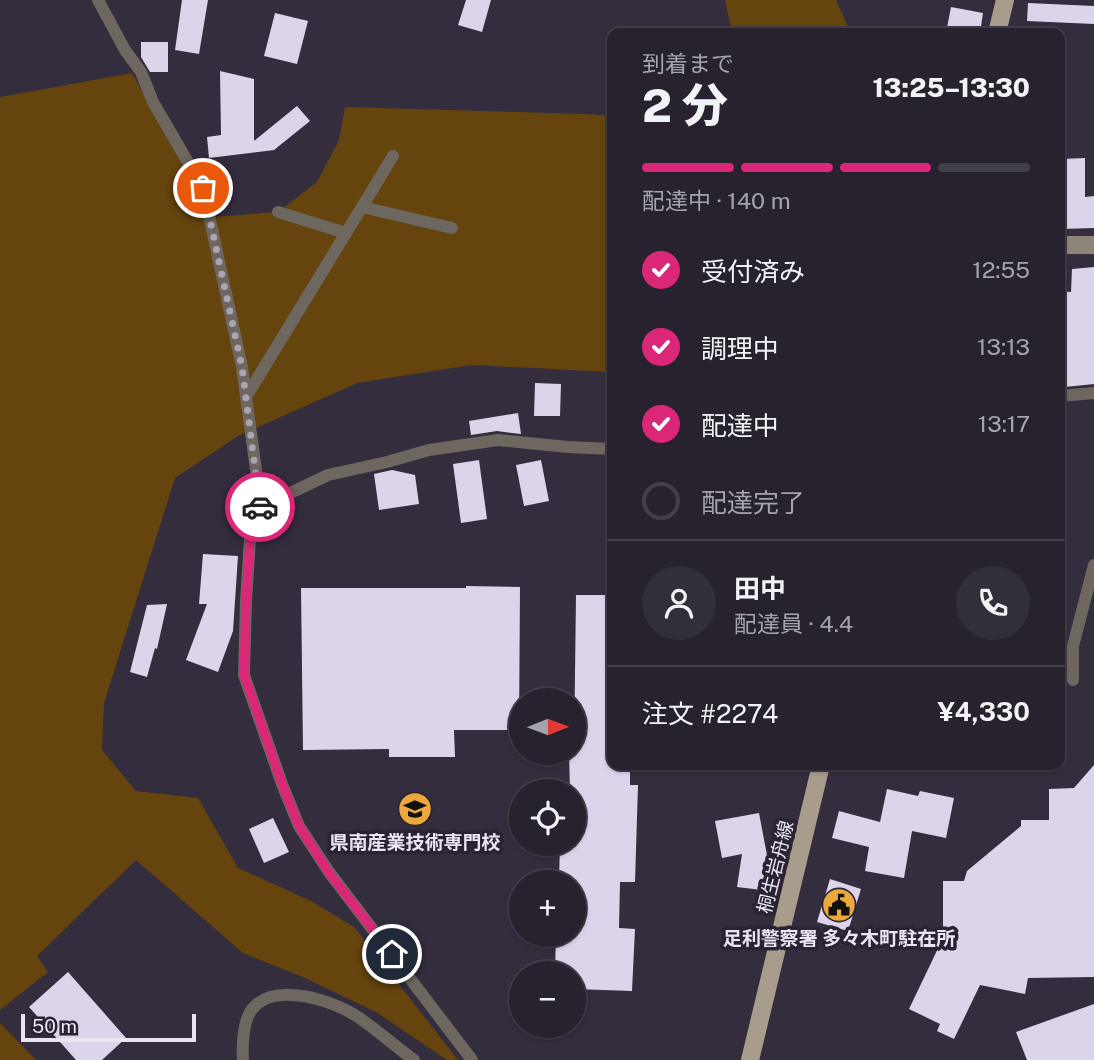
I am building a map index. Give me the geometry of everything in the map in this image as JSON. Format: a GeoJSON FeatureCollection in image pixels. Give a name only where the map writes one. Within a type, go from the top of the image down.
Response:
{"type":"FeatureCollection","features":[{"type":"Feature","properties":{"kind":"main road"},"geometry":{"type":"LineString","coordinates":[[998,28],[1005,0]]}},
{"type":"Feature","properties":{"kind":"main road"},"geometry":{"type":"LineString","coordinates":[[1065,245],[1094,245]]}},
{"type":"Feature","properties":{"kind":"main road","name":"桐生岩舟線"},"geometry":{"type":"LineString","coordinates":[[750,1060],[820,770]]}},
{"type":"Feature","properties":{"kind":"lane"},"geometry":{"type":"LineString","coordinates":[[98,0],[125,50],[141,72],[153,102],[203,188],[242,367],[261,507]]}},
{"type":"Feature","properties":{"kind":"lane"},"geometry":{"type":"LineString","coordinates":[[246,397],[393,156]]}},
{"type":"Feature","properties":{"kind":"lane"},"geometry":{"type":"LineString","coordinates":[[362,207],[452,228]]}},
{"type":"Feature","properties":{"kind":"lane"},"geometry":{"type":"LineString","coordinates":[[278,212],[346,233]]}},
{"type":"Feature","properties":{"kind":"lane"},"geometry":{"type":"LineString","coordinates":[[1065,396],[1094,393]]}},
{"type":"Feature","properties":{"kind":"lane"},"geometry":{"type":"LineString","coordinates":[[472,1060],[329,873],[299,826],[244,675],[251,523],[261,507],[328,475],[429,450],[498,440],[607,449]]}},
{"type":"Feature","properties":{"kind":"lane"},"geometry":{"type":"LineString","coordinates":[[1073,680],[1073,646],[1094,565]]}},
{"type":"Feature","properties":{"kind":"lane"},"geometry":{"type":"LineString","coordinates":[[243,1060],[246,1025],[253,1008],[269,997],[299,995],[328,1002],[357,1016],[414,1060]]}},
{"type":"Feature","properties":{"kind":"shaded area"},"geometry":{"type":"Polygon","coordinates":[[[725,0],[836,0],[849,28],[731,28],[725,0]]]}},
{"type":"Feature","properties":{"kind":"shaded area"},"geometry":{"type":"Polygon","coordinates":[[[132,73],[212,217],[278,212],[317,182],[339,140],[345,107],[607,116],[607,372],[471,365],[357,383],[238,436],[175,478],[104,703],[102,750],[136,791],[198,798],[238,868],[311,901],[354,927],[458,1060],[447,1060],[376,1012],[303,977],[243,953],[136,860],[37,956],[48,972],[0,1010],[0,97],[132,73]]]}},
{"type":"Feature","properties":{"kind":"shaded area"},"geometry":{"type":"Polygon","coordinates":[[[0,1023],[36,1060],[0,1060],[0,1023]]]}},
{"type":"Feature","properties":{"kind":"building"},"geometry":{"type":"Polygon","coordinates":[[[182,0],[208,0],[199,54],[175,50],[182,0]]]}},
{"type":"Feature","properties":{"kind":"building"},"geometry":{"type":"Polygon","coordinates":[[[466,0],[491,0],[482,32],[458,25],[466,0]]]}},
{"type":"Feature","properties":{"kind":"building"},"geometry":{"type":"Polygon","coordinates":[[[1028,3],[1094,6],[1094,24],[1027,21],[1028,3]]]}},
{"type":"Feature","properties":{"kind":"building"},"geometry":{"type":"Polygon","coordinates":[[[951,7],[983,13],[981,28],[947,28],[951,7]]]}},
{"type":"Feature","properties":{"kind":"building"},"geometry":{"type":"Polygon","coordinates":[[[275,13],[308,21],[297,64],[264,56],[275,13]]]}},
{"type":"Feature","properties":{"kind":"building"},"geometry":{"type":"Polygon","coordinates":[[[141,42],[168,42],[168,72],[150,72],[141,57],[141,42]]]}},
{"type":"Feature","properties":{"kind":"building"},"geometry":{"type":"Polygon","coordinates":[[[220,71],[254,79],[254,141],[297,106],[310,121],[274,150],[209,158],[207,137],[221,135],[220,71]]]}},
{"type":"Feature","properties":{"kind":"building"},"geometry":{"type":"Polygon","coordinates":[[[1085,158],[1085,197],[1094,196],[1094,228],[1065,229],[1065,159],[1085,158]]]}},
{"type":"Feature","properties":{"kind":"building"},"geometry":{"type":"Polygon","coordinates":[[[1094,267],[1094,384],[1065,387],[1065,291],[1071,292],[1072,269],[1094,267]]]}},
{"type":"Feature","properties":{"kind":"building"},"geometry":{"type":"Polygon","coordinates":[[[535,383],[561,384],[560,416],[534,416],[535,383]]]}},
{"type":"Feature","properties":{"kind":"building"},"geometry":{"type":"Polygon","coordinates":[[[518,413],[521,434],[497,431],[471,435],[469,421],[518,413]]]}},
{"type":"Feature","properties":{"kind":"building"},"geometry":{"type":"Polygon","coordinates":[[[479,460],[487,519],[461,523],[453,464],[479,460]]]}},
{"type":"Feature","properties":{"kind":"building"},"geometry":{"type":"Polygon","coordinates":[[[541,460],[549,501],[524,506],[516,465],[541,460]]]}},
{"type":"Feature","properties":{"kind":"building"},"geometry":{"type":"Polygon","coordinates":[[[392,470],[415,475],[419,504],[379,510],[374,474],[392,470]]]}},
{"type":"Feature","properties":{"kind":"building"},"geometry":{"type":"Polygon","coordinates":[[[203,554],[238,556],[233,631],[218,672],[186,660],[207,604],[199,604],[203,554]]]}},
{"type":"Feature","properties":{"kind":"building"},"geometry":{"type":"Polygon","coordinates":[[[520,587],[519,688],[509,688],[509,730],[454,730],[455,757],[389,757],[389,749],[303,750],[301,588],[520,587]]]}},
{"type":"Feature","properties":{"kind":"building"},"geometry":{"type":"Polygon","coordinates":[[[576,595],[607,595],[607,770],[630,770],[630,785],[638,785],[635,882],[620,882],[619,928],[635,929],[632,991],[586,989],[586,961],[555,961],[556,947],[586,947],[586,870],[559,870],[560,856],[586,856],[586,779],[570,779],[569,765],[586,765],[586,688],[575,688],[576,595]]]}},
{"type":"Feature","properties":{"kind":"building"},"geometry":{"type":"Polygon","coordinates":[[[167,604],[157,649],[155,648],[147,677],[130,672],[147,605],[167,604]]]}},
{"type":"Feature","properties":{"kind":"building"},"geometry":{"type":"Polygon","coordinates":[[[1094,765],[1094,977],[1028,978],[1025,994],[980,985],[954,1039],[937,1031],[940,1024],[909,1009],[943,938],[943,881],[964,881],[967,871],[1021,826],[1021,820],[1049,820],[1049,789],[1074,788],[1094,765]]]}},
{"type":"Feature","properties":{"kind":"building"},"geometry":{"type":"Polygon","coordinates":[[[887,789],[918,796],[920,791],[954,798],[946,838],[912,831],[904,878],[865,871],[869,847],[832,838],[839,811],[880,822],[887,789]]]}},
{"type":"Feature","properties":{"kind":"building"},"geometry":{"type":"Polygon","coordinates":[[[759,813],[769,866],[774,867],[770,891],[737,887],[742,854],[722,858],[715,821],[759,813]]]}},
{"type":"Feature","properties":{"kind":"building"},"geometry":{"type":"Polygon","coordinates":[[[273,818],[289,852],[264,863],[249,829],[273,818]]]}},
{"type":"Feature","properties":{"kind":"building","name":"足利警察署 多々木町駐在所"},"geometry":{"type":"Polygon","coordinates":[[[830,879],[861,889],[848,931],[817,922],[830,879]]]}},
{"type":"Feature","properties":{"kind":"building"},"geometry":{"type":"Polygon","coordinates":[[[68,972],[126,1038],[102,1060],[76,1060],[29,1007],[68,972]]]}},
{"type":"Feature","properties":{"kind":"building"},"geometry":{"type":"Polygon","coordinates":[[[1094,1004],[1094,1060],[1027,1060],[1016,1032],[1094,1004]]]}},
{"type":"Feature","properties":{"kind":"way so far"},"geometry":{"type":"LineString","coordinates":[[203,188],[242,367],[260,507]]}},
{"type":"Feature","properties":{"kind":"place","name":"県南産業技術専門校"},"geometry":{"type":"Point","coordinates":[415,809]}},
{"type":"Feature","properties":{"kind":"place","name":"足利警察署 多々木町駐在所"},"geometry":{"type":"Point","coordinates":[839,905]}},
{"type":"Feature","properties":{"kind":"route"},"geometry":{"type":"LineString","coordinates":[[260,507],[251,523],[244,675],[299,826],[329,873],[392,954]]}}]}
